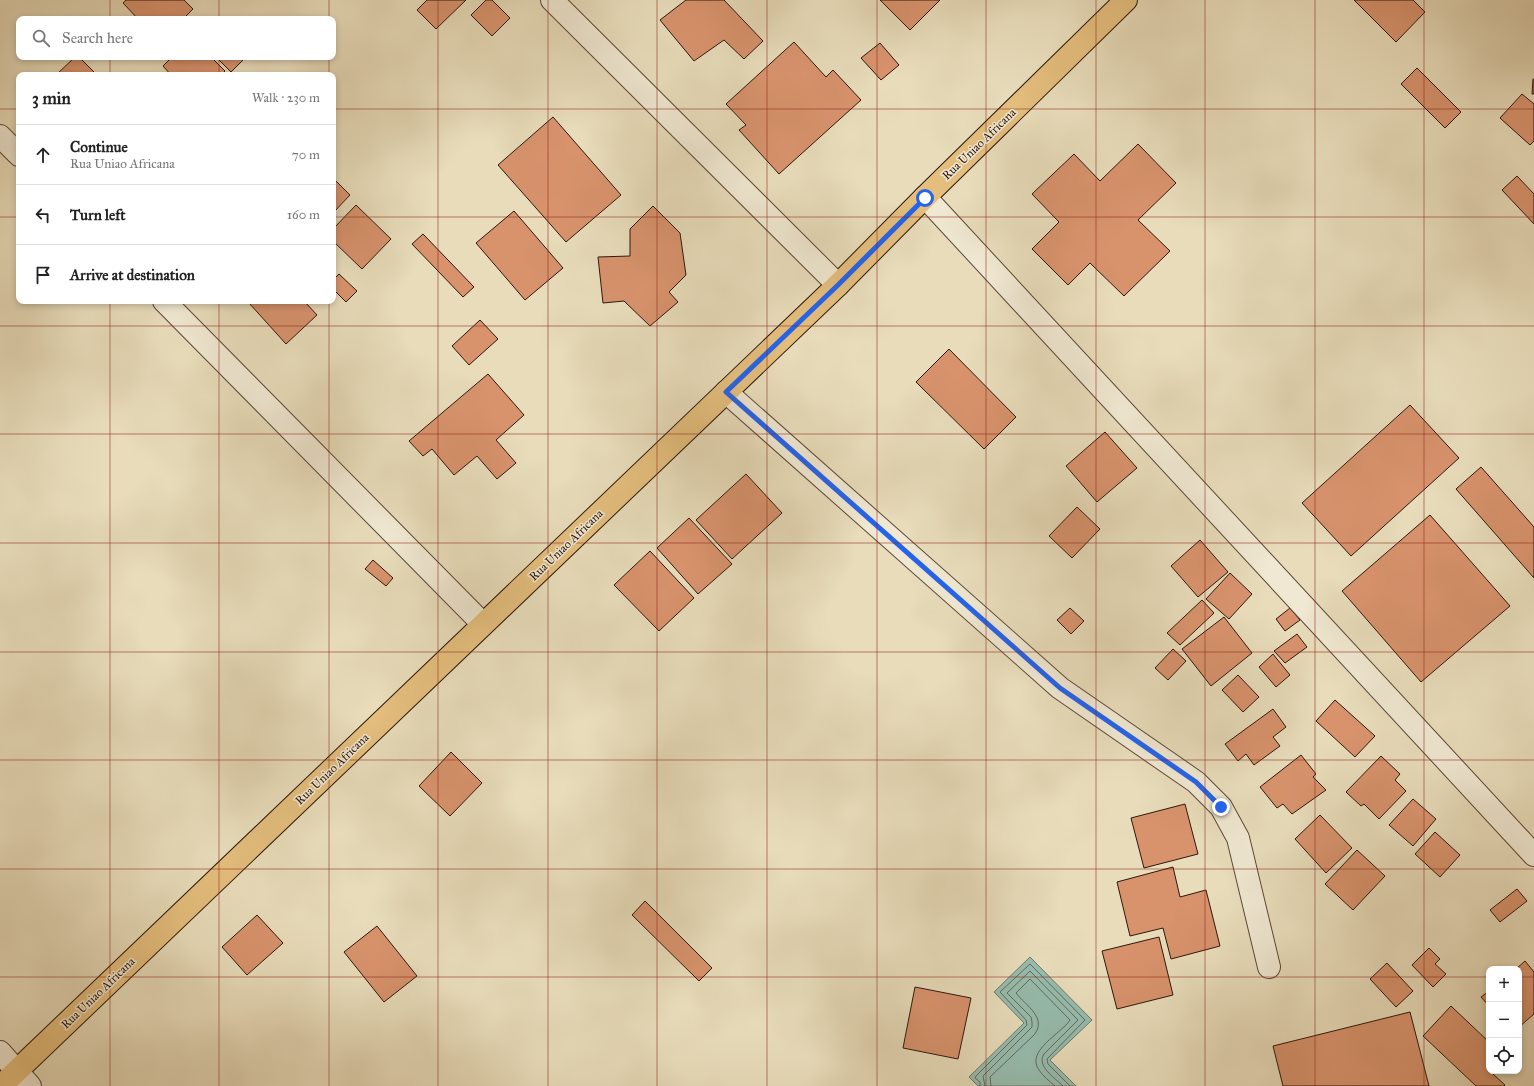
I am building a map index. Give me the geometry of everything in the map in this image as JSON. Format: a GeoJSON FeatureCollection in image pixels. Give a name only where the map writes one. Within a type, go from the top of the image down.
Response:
{"type":"FeatureCollection","features":[{"type":"Feature","properties":{"kind":"main road","name":"Rua Uniao Africana"},"geometry":{"type":"LineString","coordinates":[[1,1086],[24,1079],[483,624],[838,285],[1126,0]]}},
{"type":"Feature","properties":{"kind":"street"},"geometry":{"type":"LineString","coordinates":[[552,0],[838,285]]}},
{"type":"Feature","properties":{"kind":"street"},"geometry":{"type":"LineString","coordinates":[[0,136],[16,152]]}},
{"type":"Feature","properties":{"kind":"street"},"geometry":{"type":"LineString","coordinates":[[925,198],[1534,855]]}},
{"type":"Feature","properties":{"kind":"street"},"geometry":{"type":"LineString","coordinates":[[167,304],[483,624]]}},
{"type":"Feature","properties":{"kind":"street"},"geometry":{"type":"LineString","coordinates":[[726,392],[1060,688],[1196,782],[1221,807],[1238,838],[1269,967]]}},
{"type":"Feature","properties":{"kind":"street"},"geometry":{"type":"LineString","coordinates":[[0,1052],[24,1079]]}},
{"type":"Feature","properties":{"kind":"water"},"geometry":{"type":"Polygon","coordinates":[[[1030,957],[1092,1020],[1050,1060],[1076,1086],[978,1086],[969,1077],[1024,1023],[994,992],[1030,957]]]}},
{"type":"Feature","properties":{"kind":"building"},"geometry":{"type":"Polygon","coordinates":[[[126,0],[184,0],[193,9],[186,16],[135,16],[123,3],[126,0]]]}},
{"type":"Feature","properties":{"kind":"building"},"geometry":{"type":"Polygon","coordinates":[[[427,0],[466,0],[436,29],[417,10],[427,0]]]}},
{"type":"Feature","properties":{"kind":"building"},"geometry":{"type":"Polygon","coordinates":[[[486,0],[492,0],[510,18],[492,36],[471,15],[486,0]]]}},
{"type":"Feature","properties":{"kind":"building"},"geometry":{"type":"Polygon","coordinates":[[[686,0],[724,0],[763,41],[744,59],[724,40],[694,61],[660,20],[686,0]]]}},
{"type":"Feature","properties":{"kind":"building"},"geometry":{"type":"Polygon","coordinates":[[[880,0],[940,0],[910,30],[880,0]]]}},
{"type":"Feature","properties":{"kind":"building"},"geometry":{"type":"Polygon","coordinates":[[[1354,0],[1413,0],[1425,12],[1396,42],[1354,0]]]}},
{"type":"Feature","properties":{"kind":"building"},"geometry":{"type":"Polygon","coordinates":[[[794,42],[826,77],[833,70],[861,100],[779,174],[739,130],[746,125],[726,104],[794,42]]]}},
{"type":"Feature","properties":{"kind":"building"},"geometry":{"type":"Polygon","coordinates":[[[880,43],[899,65],[881,80],[861,58],[880,43]]]}},
{"type":"Feature","properties":{"kind":"building"},"geometry":{"type":"Polygon","coordinates":[[[72,60],[82,60],[94,72],[59,72],[72,60]]]}},
{"type":"Feature","properties":{"kind":"building"},"geometry":{"type":"Polygon","coordinates":[[[169,60],[214,60],[225,71],[168,72],[163,66],[169,60]]]}},
{"type":"Feature","properties":{"kind":"building"},"geometry":{"type":"Polygon","coordinates":[[[219,60],[243,60],[231,72],[219,60]]]}},
{"type":"Feature","properties":{"kind":"building"},"geometry":{"type":"Polygon","coordinates":[[[1417,68],[1461,112],[1445,128],[1401,84],[1417,68]]]}},
{"type":"Feature","properties":{"kind":"building"},"geometry":{"type":"Polygon","coordinates":[[[1533,79],[1534,94],[1532,94],[1533,79]]]}},
{"type":"Feature","properties":{"kind":"building"},"geometry":{"type":"Polygon","coordinates":[[[1522,94],[1534,104],[1534,141],[1530,145],[1500,118],[1522,94]]]}},
{"type":"Feature","properties":{"kind":"building"},"geometry":{"type":"Polygon","coordinates":[[[553,117],[621,195],[566,242],[498,165],[553,117]]]}},
{"type":"Feature","properties":{"kind":"building"},"geometry":{"type":"Polygon","coordinates":[[[1138,144],[1176,183],[1138,220],[1170,251],[1124,296],[1090,263],[1068,285],[1032,249],[1059,222],[1032,194],[1074,154],[1100,181],[1138,144]]]}},
{"type":"Feature","properties":{"kind":"building"},"geometry":{"type":"Polygon","coordinates":[[[1517,176],[1534,194],[1534,224],[1502,190],[1517,176]]]}},
{"type":"Feature","properties":{"kind":"building"},"geometry":{"type":"Polygon","coordinates":[[[336,181],[350,195],[336,210],[336,181]]]}},
{"type":"Feature","properties":{"kind":"building"},"geometry":{"type":"Polygon","coordinates":[[[356,205],[391,239],[362,269],[336,244],[336,226],[356,205]]]}},
{"type":"Feature","properties":{"kind":"building"},"geometry":{"type":"Polygon","coordinates":[[[653,206],[680,233],[686,275],[669,292],[678,302],[650,326],[624,301],[603,303],[598,257],[630,256],[630,229],[653,206]]]}},
{"type":"Feature","properties":{"kind":"building"},"geometry":{"type":"Polygon","coordinates":[[[514,211],[563,268],[525,300],[476,243],[514,211]]]}},
{"type":"Feature","properties":{"kind":"building"},"geometry":{"type":"Polygon","coordinates":[[[423,234],[474,287],[463,297],[412,244],[423,234]]]}},
{"type":"Feature","properties":{"kind":"building"},"geometry":{"type":"Polygon","coordinates":[[[339,274],[357,291],[346,302],[336,292],[336,277],[339,274]]]}},
{"type":"Feature","properties":{"kind":"building"},"geometry":{"type":"Polygon","coordinates":[[[250,304],[307,304],[317,315],[286,344],[250,304]]]}},
{"type":"Feature","properties":{"kind":"building"},"geometry":{"type":"Polygon","coordinates":[[[480,320],[498,339],[469,365],[452,346],[480,320]]]}},
{"type":"Feature","properties":{"kind":"building"},"geometry":{"type":"Polygon","coordinates":[[[949,349],[1016,417],[984,449],[916,382],[949,349]]]}},
{"type":"Feature","properties":{"kind":"building"},"geometry":{"type":"Polygon","coordinates":[[[488,374],[524,415],[496,440],[516,463],[497,479],[477,456],[454,475],[432,449],[423,456],[409,441],[488,374]]]}},
{"type":"Feature","properties":{"kind":"building"},"geometry":{"type":"Polygon","coordinates":[[[1410,405],[1459,458],[1351,556],[1302,503],[1410,405]]]}},
{"type":"Feature","properties":{"kind":"building"},"geometry":{"type":"Polygon","coordinates":[[[1105,432],[1137,468],[1097,502],[1066,466],[1105,432]]]}},
{"type":"Feature","properties":{"kind":"building"},"geometry":{"type":"Polygon","coordinates":[[[1481,467],[1534,527],[1534,578],[1456,489],[1481,467]]]}},
{"type":"Feature","properties":{"kind":"building"},"geometry":{"type":"Polygon","coordinates":[[[746,474],[782,513],[732,559],[696,520],[746,474]]]}},
{"type":"Feature","properties":{"kind":"building"},"geometry":{"type":"Polygon","coordinates":[[[1077,507],[1100,529],[1072,558],[1049,536],[1077,507]]]}},
{"type":"Feature","properties":{"kind":"building"},"geometry":{"type":"Polygon","coordinates":[[[1430,515],[1510,606],[1421,682],[1342,591],[1430,515]]]}},
{"type":"Feature","properties":{"kind":"building"},"geometry":{"type":"Polygon","coordinates":[[[689,518],[732,564],[698,594],[657,548],[689,518]]]}},
{"type":"Feature","properties":{"kind":"building"},"geometry":{"type":"Polygon","coordinates":[[[1200,540],[1228,572],[1198,597],[1171,566],[1200,540]]]}},
{"type":"Feature","properties":{"kind":"building"},"geometry":{"type":"Polygon","coordinates":[[[650,551],[694,598],[659,631],[614,585],[650,551]]]}},
{"type":"Feature","properties":{"kind":"building"},"geometry":{"type":"Polygon","coordinates":[[[373,560],[393,578],[386,586],[365,569],[373,560]]]}},
{"type":"Feature","properties":{"kind":"building"},"geometry":{"type":"Polygon","coordinates":[[[1230,573],[1252,594],[1229,619],[1206,599],[1230,573]]]}},
{"type":"Feature","properties":{"kind":"building"},"geometry":{"type":"Polygon","coordinates":[[[1202,600],[1214,613],[1180,645],[1167,633],[1202,600]]]}},
{"type":"Feature","properties":{"kind":"building"},"geometry":{"type":"Polygon","coordinates":[[[1070,608],[1084,621],[1071,634],[1057,620],[1070,608]]]}},
{"type":"Feature","properties":{"kind":"building"},"geometry":{"type":"Polygon","coordinates":[[[1290,608],[1300,620],[1285,631],[1276,619],[1290,608]]]}},
{"type":"Feature","properties":{"kind":"building"},"geometry":{"type":"Polygon","coordinates":[[[1224,617],[1252,653],[1211,686],[1182,649],[1224,617]]]}},
{"type":"Feature","properties":{"kind":"building"},"geometry":{"type":"Polygon","coordinates":[[[1297,634],[1307,647],[1285,663],[1274,651],[1297,634]]]}},
{"type":"Feature","properties":{"kind":"building"},"geometry":{"type":"Polygon","coordinates":[[[1173,649],[1186,661],[1168,680],[1155,668],[1173,649]]]}},
{"type":"Feature","properties":{"kind":"building"},"geometry":{"type":"Polygon","coordinates":[[[1273,654],[1290,675],[1276,687],[1259,667],[1273,654]]]}},
{"type":"Feature","properties":{"kind":"building"},"geometry":{"type":"Polygon","coordinates":[[[1238,675],[1259,697],[1243,712],[1222,690],[1238,675]]]}},
{"type":"Feature","properties":{"kind":"building"},"geometry":{"type":"Polygon","coordinates":[[[1335,700],[1375,736],[1355,757],[1316,721],[1335,700]]]}},
{"type":"Feature","properties":{"kind":"building"},"geometry":{"type":"Polygon","coordinates":[[[1273,709],[1286,727],[1273,737],[1280,746],[1254,765],[1246,754],[1238,761],[1225,744],[1273,709]]]}},
{"type":"Feature","properties":{"kind":"building"},"geometry":{"type":"Polygon","coordinates":[[[451,752],[482,783],[450,816],[419,786],[451,752]]]}},
{"type":"Feature","properties":{"kind":"building"},"geometry":{"type":"Polygon","coordinates":[[[1301,755],[1316,774],[1313,777],[1326,790],[1292,814],[1283,804],[1277,808],[1260,787],[1301,755]]]}},
{"type":"Feature","properties":{"kind":"building"},"geometry":{"type":"Polygon","coordinates":[[[1381,756],[1400,774],[1395,780],[1406,791],[1379,819],[1364,804],[1361,806],[1346,792],[1381,756]]]}},
{"type":"Feature","properties":{"kind":"building"},"geometry":{"type":"Polygon","coordinates":[[[1413,799],[1436,819],[1413,846],[1389,825],[1413,799]]]}},
{"type":"Feature","properties":{"kind":"building"},"geometry":{"type":"Polygon","coordinates":[[[1185,804],[1198,854],[1144,868],[1131,818],[1185,804]]]}},
{"type":"Feature","properties":{"kind":"building"},"geometry":{"type":"Polygon","coordinates":[[[1320,815],[1352,848],[1326,873],[1295,839],[1320,815]]]}},
{"type":"Feature","properties":{"kind":"building"},"geometry":{"type":"Polygon","coordinates":[[[1435,832],[1460,855],[1440,877],[1415,854],[1435,832]]]}},
{"type":"Feature","properties":{"kind":"building"},"geometry":{"type":"Polygon","coordinates":[[[1357,850],[1385,876],[1353,910],[1325,884],[1357,850]]]}},
{"type":"Feature","properties":{"kind":"building"},"geometry":{"type":"Polygon","coordinates":[[[1173,867],[1180,897],[1206,890],[1220,946],[1171,959],[1163,928],[1130,936],[1117,882],[1173,867]]]}},
{"type":"Feature","properties":{"kind":"building"},"geometry":{"type":"Polygon","coordinates":[[[1517,889],[1527,901],[1500,922],[1490,910],[1517,889]]]}},
{"type":"Feature","properties":{"kind":"building"},"geometry":{"type":"Polygon","coordinates":[[[645,901],[712,968],[699,981],[632,915],[645,901]]]}},
{"type":"Feature","properties":{"kind":"building"},"geometry":{"type":"Polygon","coordinates":[[[257,915],[283,943],[247,975],[222,947],[257,915]]]}},
{"type":"Feature","properties":{"kind":"building"},"geometry":{"type":"Polygon","coordinates":[[[377,926],[417,976],[384,1002],[344,952],[377,926]]]}},
{"type":"Feature","properties":{"kind":"building"},"geometry":{"type":"Polygon","coordinates":[[[1159,937],[1173,995],[1117,1009],[1102,951],[1159,937]]]}},
{"type":"Feature","properties":{"kind":"building"},"geometry":{"type":"Polygon","coordinates":[[[1429,948],[1440,959],[1435,964],[1446,974],[1433,987],[1412,965],[1429,948]]]}},
{"type":"Feature","properties":{"kind":"building"},"geometry":{"type":"Polygon","coordinates":[[[1525,961],[1534,972],[1534,1014],[1522,1024],[1522,966],[1519,966],[1525,961]]]}},
{"type":"Feature","properties":{"kind":"building"},"geometry":{"type":"Polygon","coordinates":[[[1387,963],[1413,991],[1396,1007],[1370,979],[1387,963]]]}},
{"type":"Feature","properties":{"kind":"building"},"geometry":{"type":"Polygon","coordinates":[[[915,987],[971,998],[958,1059],[903,1048],[915,987]]]}},
{"type":"Feature","properties":{"kind":"building"},"geometry":{"type":"Polygon","coordinates":[[[1486,993],[1486,1003],[1481,997],[1486,993]]]}},
{"type":"Feature","properties":{"kind":"building"},"geometry":{"type":"Polygon","coordinates":[[[1451,1006],[1486,1039],[1486,1074],[1493,1074],[1505,1085],[1476,1086],[1423,1036],[1451,1006]]]}},
{"type":"Feature","properties":{"kind":"building"},"geometry":{"type":"Polygon","coordinates":[[[1410,1012],[1429,1086],[1283,1086],[1273,1046],[1410,1012]]]}},
{"type":"Feature","properties":{"kind":"route"},"geometry":{"type":"LineString","coordinates":[[925,198],[838,285],[726,392],[1060,688],[1196,782],[1221,807]]}}]}
